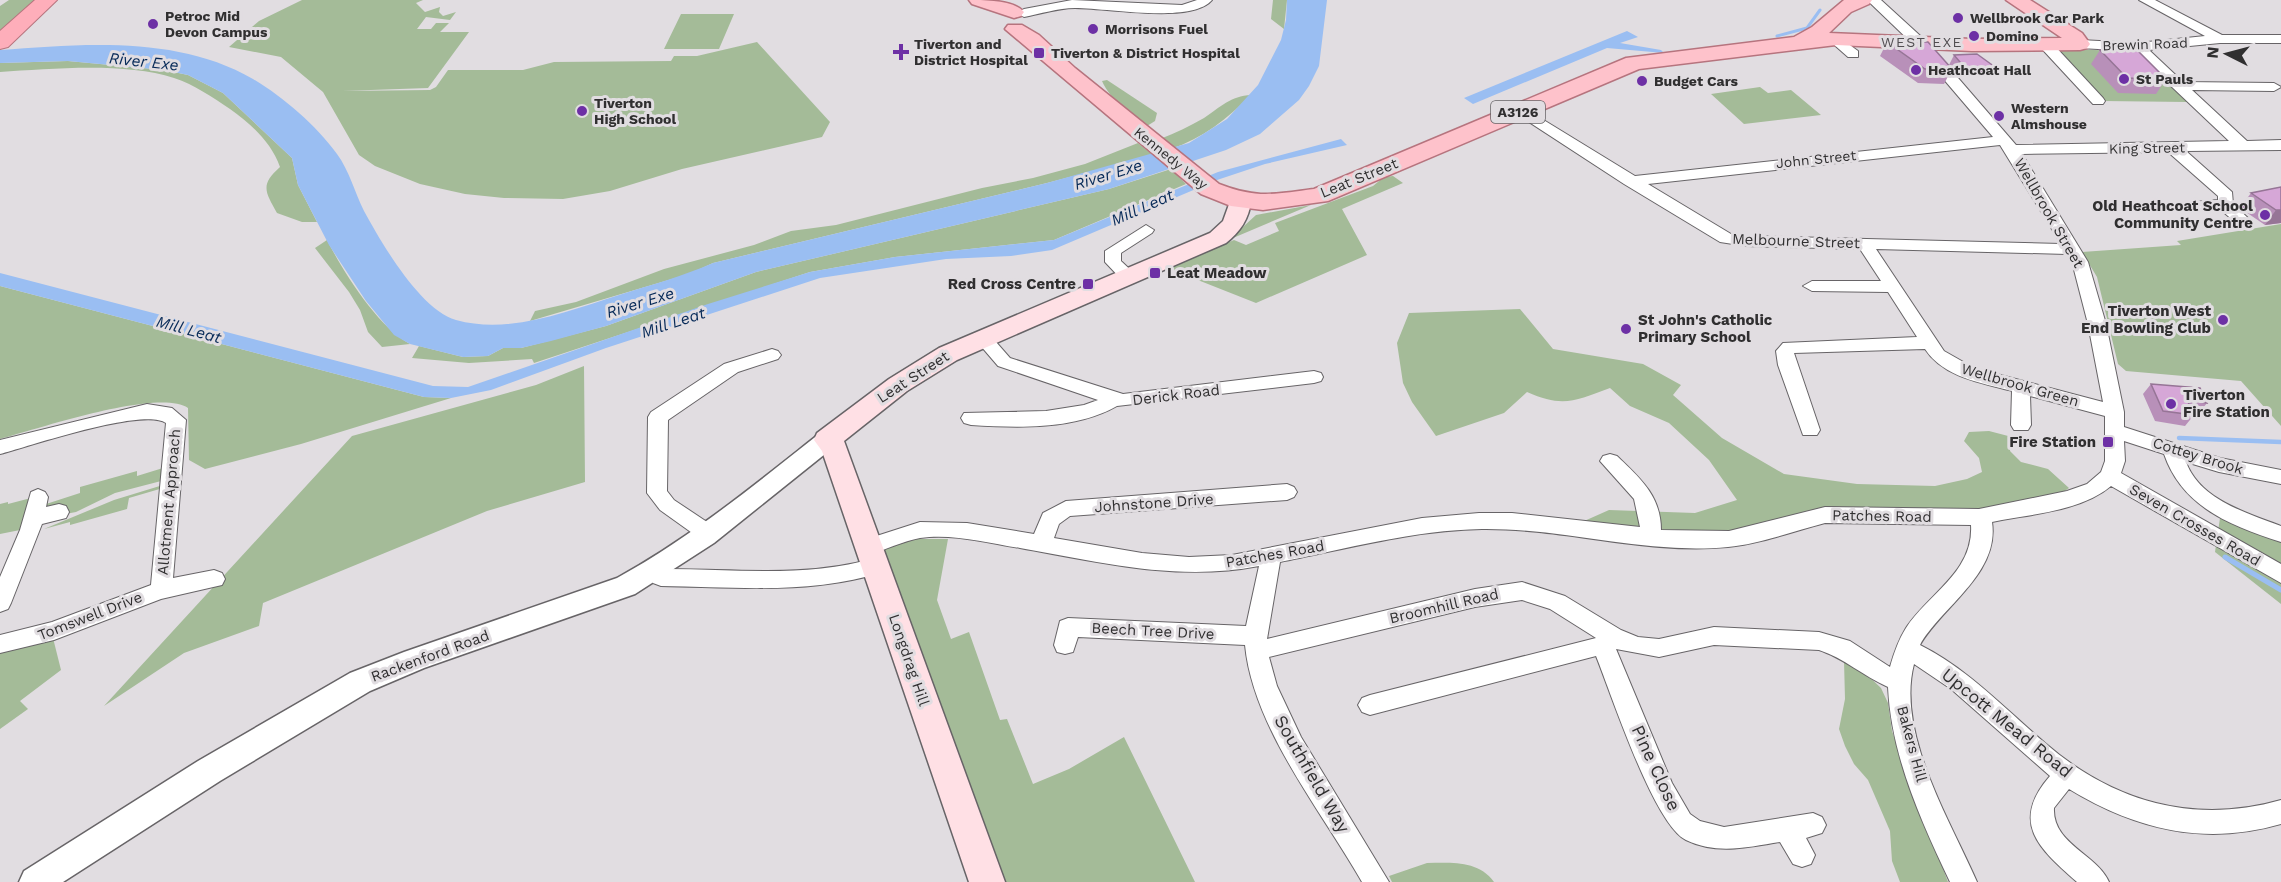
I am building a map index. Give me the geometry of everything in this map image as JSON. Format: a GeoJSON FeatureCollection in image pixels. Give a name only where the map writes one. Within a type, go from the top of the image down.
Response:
{"type":"FeatureCollection","features":[{"type":"Feature","properties":{"kind":"highway"},"geometry":{"type":"LineString","coordinates":[[0,42],[47,0]]}},
{"type":"Feature","properties":{"kind":"main road","name":"Kennedy Way"},"geometry":{"type":"LineString","coordinates":[[974,0],[1019,19]]}},
{"type":"Feature","properties":{"kind":"main road","name":"Kennedy Way"},"geometry":{"type":"LineString","coordinates":[[979,0],[1019,19],[1032,39],[1067,73],[1204,186],[1240,201]]}},
{"type":"Feature","properties":{"kind":"main road"},"geometry":{"type":"LineString","coordinates":[[1830,35],[1840,9],[1862,0]]}},
{"type":"Feature","properties":{"kind":"main road"},"geometry":{"type":"LineString","coordinates":[[2016,0],[2075,37],[2080,44]]}},
{"type":"Feature","properties":{"kind":"main road","name":"Leat Street"},"geometry":{"type":"LineString","coordinates":[[827,440],[919,370],[983,338],[1218,238],[1228,231],[1239,213],[1240,201],[1294,201],[1318,196],[1634,63],[1802,41],[1830,35]]}},
{"type":"Feature","properties":{"kind":"main road","name":"A3126"},"geometry":{"type":"LineString","coordinates":[[1830,35],[1857,47],[1919,43],[2046,46],[2080,44]]}},
{"type":"Feature","properties":{"kind":"main road","name":"Longdrag Hill"},"geometry":{"type":"LineString","coordinates":[[827,440],[834,446],[987,882]]}},
{"type":"Feature","properties":{"kind":"street"},"geometry":{"type":"LineString","coordinates":[[1019,19],[1090,6],[1182,9],[1206,0]]}},
{"type":"Feature","properties":{"kind":"street","name":"Wellbrook Street"},"geometry":{"type":"LineString","coordinates":[[1873,0],[1919,43],[2007,145],[2073,249],[2085,275],[2093,304],[2115,422],[2115,461],[2110,476]]}},
{"type":"Feature","properties":{"kind":"street"},"geometry":{"type":"LineString","coordinates":[[2145,0],[2220,39]]}},
{"type":"Feature","properties":{"kind":"street","name":"Brewin Road"},"geometry":{"type":"LineString","coordinates":[[2080,44],[2138,47],[2220,39],[2281,39]]}},
{"type":"Feature","properties":{"kind":"street"},"geometry":{"type":"LineString","coordinates":[[2046,46],[2098,101]]}},
{"type":"Feature","properties":{"kind":"street"},"geometry":{"type":"LineString","coordinates":[[2138,47],[2243,146]]}},
{"type":"Feature","properties":{"kind":"street"},"geometry":{"type":"LineString","coordinates":[[2179,86],[2274,87]]}},
{"type":"Feature","properties":{"kind":"street","name":"Melbourne Street"},"geometry":{"type":"LineString","coordinates":[[1519,111],[1726,238],[1746,241],[2073,249]]}},
{"type":"Feature","properties":{"kind":"street","name":"King Street"},"geometry":{"type":"LineString","coordinates":[[2007,145],[2172,147],[2281,145]]}},
{"type":"Feature","properties":{"kind":"street","name":"John Street"},"geometry":{"type":"LineString","coordinates":[[1630,181],[2007,145]]}},
{"type":"Feature","properties":{"kind":"street"},"geometry":{"type":"LineString","coordinates":[[2172,147],[2226,195],[2225,205]]}},
{"type":"Feature","properties":{"kind":"street"},"geometry":{"type":"LineString","coordinates":[[2200,205],[2225,205],[2241,219]]}},
{"type":"Feature","properties":{"kind":"street"},"geometry":{"type":"LineString","coordinates":[[1129,277],[1113,262],[1113,251],[1146,230]]}},
{"type":"Feature","properties":{"kind":"street","name":"Wellbrook Green"},"geometry":{"type":"LineString","coordinates":[[1864,243],[1938,355],[1958,368],[2021,387],[2115,422]]}},
{"type":"Feature","properties":{"kind":"street"},"geometry":{"type":"LineString","coordinates":[[1812,286],[1893,287]]}},
{"type":"Feature","properties":{"kind":"street","name":"Derick Road"},"geometry":{"type":"LineString","coordinates":[[983,338],[1004,362],[1115,399],[1136,401],[1314,377]]}},
{"type":"Feature","properties":{"kind":"street"},"geometry":{"type":"LineString","coordinates":[[1810,430],[1787,365],[1785,351],[1789,347],[1931,343]]}},
{"type":"Feature","properties":{"kind":"street"},"geometry":{"type":"LineString","coordinates":[[709,534],[667,505],[657,493],[658,417],[731,368],[772,356]]}},
{"type":"Feature","properties":{"kind":"street"},"geometry":{"type":"LineString","coordinates":[[2021,387],[2021,425]]}},
{"type":"Feature","properties":{"kind":"street"},"geometry":{"type":"LineString","coordinates":[[971,418],[1017,420],[1037,418],[1105,406],[1115,399]]}},
{"type":"Feature","properties":{"kind":"street","name":"Allotment Approach"},"geometry":{"type":"LineString","coordinates":[[0,447],[129,413],[146,410],[169,413],[176,420],[176,435],[173,480],[165,528],[162,588]]}},
{"type":"Feature","properties":{"kind":"street","name":"Cottey Brook"},"geometry":{"type":"LineString","coordinates":[[2115,422],[2172,449],[2237,470],[2281,477]]}},
{"type":"Feature","properties":{"kind":"street","name":"Rackenford Road"},"geometry":{"type":"LineString","coordinates":[[35,882],[227,759],[360,682],[414,660],[606,593],[655,571],[709,534],[827,440]]}},
{"type":"Feature","properties":{"kind":"street"},"geometry":{"type":"LineString","coordinates":[[2172,449],[2195,492],[2214,508],[2281,534]]}},
{"type":"Feature","properties":{"kind":"street"},"geometry":{"type":"LineString","coordinates":[[1614,473],[1646,499],[1651,512],[1650,537]]}},
{"type":"Feature","properties":{"kind":"street","name":"Patches Road"},"geometry":{"type":"LineString","coordinates":[[655,571],[661,577],[812,579],[845,575],[871,556],[920,530],[968,531],[1142,561],[1189,565],[1232,563],[1422,526],[1479,521],[1512,521],[1680,540],[1729,539],[1825,515],[1979,517],[2070,498],[2094,489],[2110,476]]}},
{"type":"Feature","properties":{"kind":"street","name":"Seven Crosses Road"},"geometry":{"type":"LineString","coordinates":[[2110,476],[2281,574]]}},
{"type":"Feature","properties":{"kind":"street","name":"Johnstone Drive"},"geometry":{"type":"LineString","coordinates":[[1042,543],[1050,519],[1066,509],[1287,493]]}},
{"type":"Feature","properties":{"kind":"street"},"geometry":{"type":"LineString","coordinates":[[0,603],[33,518],[38,497]]}},
{"type":"Feature","properties":{"kind":"street"},"geometry":{"type":"LineString","coordinates":[[33,518],[59,512]]}},
{"type":"Feature","properties":{"kind":"street","name":"Bakers Hill"},"geometry":{"type":"LineString","coordinates":[[1964,882],[1924,788],[1908,741],[1900,708],[1899,681],[1906,649],[1914,634],[1964,578],[1981,539],[1983,522],[1979,517]]}},
{"type":"Feature","properties":{"kind":"street","name":"Southfield Way"},"geometry":{"type":"LineString","coordinates":[[1268,556],[1271,562],[1270,573],[1255,624],[1263,680],[1287,738],[1376,882]]}},
{"type":"Feature","properties":{"kind":"street","name":"Tomswell Drive"},"geometry":{"type":"LineString","coordinates":[[0,644],[24,640],[69,626],[162,588],[214,579]]}},
{"type":"Feature","properties":{"kind":"street","name":"Broomhill Road"},"geometry":{"type":"LineString","coordinates":[[1256,643],[1508,591],[1531,593],[1557,602],[1608,641],[1646,648],[1714,636],[1819,641],[1842,648],[1882,674],[1899,681]]}},
{"type":"Feature","properties":{"kind":"street","name":"Beech Tree Drive"},"geometry":{"type":"LineString","coordinates":[[1065,645],[1068,627],[1256,643]]}},
{"type":"Feature","properties":{"kind":"street"},"geometry":{"type":"LineString","coordinates":[[1370,705],[1608,641]]}},
{"type":"Feature","properties":{"kind":"street","name":"Pine Close"},"geometry":{"type":"LineString","coordinates":[[1608,641],[1662,789],[1681,822],[1693,831],[1724,839],[1813,825]]}},
{"type":"Feature","properties":{"kind":"street","name":"Upcott Mead Road"},"geometry":{"type":"LineString","coordinates":[[1906,649],[1937,666],[2042,756],[2066,773],[2126,804],[2187,822],[2236,824],[2277,819]]}},
{"type":"Feature","properties":{"kind":"street"},"geometry":{"type":"LineString","coordinates":[[2066,773],[2047,798],[2041,810],[2042,821],[2054,844],[2096,882]]}},
{"type":"Feature","properties":{"kind":"street"},"geometry":{"type":"LineString","coordinates":[[1787,830],[1802,855]]}},
{"type":"Feature","properties":{"kind":"green space"},"geometry":{"type":"Polygon","coordinates":[[[9,0],[35,0],[0,32],[0,6],[9,0]]]}},
{"type":"Feature","properties":{"kind":"green space","name":"Tiverton High School"},"geometry":{"type":"Polygon","coordinates":[[[302,0],[423,0],[416,3],[425,12],[440,7],[439,12],[443,16],[456,12],[450,20],[426,17],[417,29],[431,29],[436,23],[449,23],[440,32],[469,32],[428,88],[342,91],[430,90],[436,87],[448,70],[523,70],[554,62],[671,61],[674,56],[697,56],[757,42],[830,122],[822,137],[682,169],[610,191],[563,199],[504,198],[465,194],[420,184],[375,166],[359,155],[323,92],[281,57],[229,47],[259,21],[302,0]]]}},
{"type":"Feature","properties":{"kind":"green space"},"geometry":{"type":"Polygon","coordinates":[[[1273,0],[1287,0],[1284,29],[1271,19],[1273,0]]]}},
{"type":"Feature","properties":{"kind":"green space"},"geometry":{"type":"Polygon","coordinates":[[[681,14],[734,14],[719,49],[664,49],[681,14]]]}},
{"type":"Feature","properties":{"kind":"green space"},"geometry":{"type":"Polygon","coordinates":[[[2054,49],[2134,51],[2187,102],[2103,101],[2054,49]]]}},
{"type":"Feature","properties":{"kind":"green space"},"geometry":{"type":"Polygon","coordinates":[[[68,61],[164,70],[188,75],[223,93],[292,158],[298,185],[317,222],[302,222],[277,213],[266,188],[269,179],[280,167],[271,150],[253,127],[189,84],[155,73],[111,68],[0,72],[0,63],[68,61]]]}},
{"type":"Feature","properties":{"kind":"green space"},"geometry":{"type":"Polygon","coordinates":[[[1107,80],[1157,113],[1155,121],[1147,126],[1122,106],[1110,95],[1102,81],[1107,80]]]}},
{"type":"Feature","properties":{"kind":"green space"},"geometry":{"type":"Polygon","coordinates":[[[1760,87],[1768,93],[1791,90],[1821,115],[1744,124],[1711,94],[1760,87]]]}},
{"type":"Feature","properties":{"kind":"green space"},"geometry":{"type":"Polygon","coordinates":[[[1251,95],[1224,120],[1183,145],[1171,149],[1160,139],[1199,121],[1232,100],[1251,95]]]}},
{"type":"Feature","properties":{"kind":"green space"},"geometry":{"type":"Polygon","coordinates":[[[1138,143],[1153,155],[1047,183],[713,263],[689,274],[530,321],[535,311],[576,302],[664,269],[754,245],[791,231],[836,225],[982,188],[1033,178],[1085,164],[1138,143]]]}},
{"type":"Feature","properties":{"kind":"green space"},"geometry":{"type":"Polygon","coordinates":[[[1171,169],[1186,184],[1054,240],[895,257],[810,272],[534,363],[532,359],[469,363],[412,358],[419,346],[463,357],[488,356],[503,348],[521,348],[606,326],[756,272],[1109,189],[1171,169]]]}},
{"type":"Feature","properties":{"kind":"green space"},"geometry":{"type":"Polygon","coordinates":[[[1393,176],[1403,183],[1342,209],[1367,255],[1256,303],[1175,271],[1173,266],[1234,240],[1246,245],[1279,231],[1275,223],[1373,186],[1384,177],[1393,176]]]}},
{"type":"Feature","properties":{"kind":"green space"},"geometry":{"type":"Polygon","coordinates":[[[1311,205],[1233,238],[1232,237],[1256,215],[1311,205]]]}},
{"type":"Feature","properties":{"kind":"green space"},"geometry":{"type":"Polygon","coordinates":[[[2281,224],[2281,426],[2241,381],[2126,371],[2118,364],[2097,277],[2082,252],[2181,245],[2177,241],[2281,224]]]}},
{"type":"Feature","properties":{"kind":"green space"},"geometry":{"type":"Polygon","coordinates":[[[327,240],[362,298],[386,325],[410,344],[382,347],[368,332],[360,310],[349,292],[315,248],[327,240]]]}},
{"type":"Feature","properties":{"kind":"green space"},"geometry":{"type":"Polygon","coordinates":[[[0,286],[424,397],[451,398],[301,444],[205,469],[189,460],[188,408],[173,403],[125,406],[0,439],[0,286]]]}},
{"type":"Feature","properties":{"kind":"green space"},"geometry":{"type":"Polygon","coordinates":[[[1520,309],[1553,349],[1643,364],[1681,385],[1673,395],[1722,438],[1784,474],[1857,484],[1935,486],[1967,479],[1982,472],[1979,458],[1964,441],[1969,432],[1989,431],[2012,437],[2010,451],[2021,462],[2048,469],[2069,488],[2051,501],[1978,512],[1852,510],[1732,534],[1681,536],[1582,522],[1609,510],[1695,513],[1737,500],[1709,460],[1669,423],[1630,406],[1610,388],[1569,401],[1550,400],[1527,392],[1504,413],[1436,436],[1412,402],[1403,383],[1397,343],[1409,313],[1520,309]]]}},
{"type":"Feature","properties":{"kind":"green space"},"geometry":{"type":"Polygon","coordinates":[[[584,366],[585,482],[487,511],[263,603],[259,626],[184,653],[104,706],[352,436],[536,385],[584,366]]]}},
{"type":"Feature","properties":{"kind":"green space"},"geometry":{"type":"Polygon","coordinates":[[[163,468],[165,480],[115,493],[76,512],[60,515],[43,505],[80,493],[80,487],[137,471],[137,476],[163,468]]]}},
{"type":"Feature","properties":{"kind":"green space"},"geometry":{"type":"Polygon","coordinates":[[[163,485],[163,488],[129,498],[127,509],[70,525],[70,522],[44,529],[114,500],[163,485]]]}},
{"type":"Feature","properties":{"kind":"green space"},"geometry":{"type":"Polygon","coordinates":[[[31,498],[25,529],[0,534],[0,504],[31,498]]]}},
{"type":"Feature","properties":{"kind":"green space"},"geometry":{"type":"Polygon","coordinates":[[[2220,518],[2281,541],[2281,604],[2215,552],[2220,518]]]}},
{"type":"Feature","properties":{"kind":"green space"},"geometry":{"type":"Polygon","coordinates":[[[900,539],[948,539],[937,600],[951,639],[969,632],[1000,720],[1007,719],[1033,784],[1069,769],[1124,737],[1195,882],[992,882],[881,546],[900,539]]]}},
{"type":"Feature","properties":{"kind":"green space"},"geometry":{"type":"Polygon","coordinates":[[[53,638],[61,670],[20,701],[28,709],[0,729],[0,652],[53,638]]]}},
{"type":"Feature","properties":{"kind":"green space"},"geometry":{"type":"Polygon","coordinates":[[[1844,661],[1862,670],[1881,688],[1888,703],[1892,731],[1948,882],[1900,882],[1892,861],[1890,831],[1868,780],[1854,764],[1839,729],[1845,699],[1844,661]]]}},
{"type":"Feature","properties":{"kind":"green space"},"geometry":{"type":"Polygon","coordinates":[[[1427,863],[1455,863],[1472,866],[1488,875],[1494,882],[1392,882],[1389,876],[1427,863]]]}},
{"type":"Feature","properties":{"kind":"water","name":"River Exe"},"geometry":{"type":"Polygon","coordinates":[[[1287,0],[1327,0],[1319,66],[1299,100],[1260,134],[1226,150],[1109,189],[756,272],[606,326],[521,348],[503,348],[488,356],[463,357],[410,344],[394,335],[366,301],[329,245],[298,185],[292,158],[223,93],[188,75],[164,70],[68,61],[0,63],[0,50],[96,45],[129,46],[193,55],[224,65],[253,79],[298,112],[329,143],[345,167],[364,211],[380,240],[403,273],[429,303],[442,314],[456,320],[497,325],[559,314],[713,263],[1047,183],[1189,143],[1227,119],[1258,85],[1281,40],[1286,20],[1287,0]]]}},
{"type":"Feature","properties":{"kind":"water"},"geometry":{"type":"Polygon","coordinates":[[[1627,31],[1638,37],[1620,43],[1661,50],[1664,53],[1607,48],[1473,104],[1464,98],[1627,31]]]}},
{"type":"Feature","properties":{"kind":"water","name":"Mill Leat"},"geometry":{"type":"Polygon","coordinates":[[[1341,139],[1347,145],[1265,164],[1217,180],[1052,250],[1011,256],[946,259],[820,278],[606,348],[491,390],[451,398],[424,397],[0,286],[0,273],[433,386],[468,387],[708,304],[810,272],[895,257],[1054,240],[1218,172],[1341,139]]]}},
{"type":"Feature","properties":{"kind":"building"},"geometry":{"type":"Polygon","coordinates":[[[1887,42],[1928,42],[1952,69],[1925,69],[1887,42]]]}},
{"type":"Feature","properties":{"kind":"building"},"geometry":{"type":"Polygon","coordinates":[[[2100,50],[2138,51],[2166,79],[2127,78],[2100,50]]]}},
{"type":"Feature","properties":{"kind":"building"},"geometry":{"type":"Polygon","coordinates":[[[1977,54],[1995,67],[1965,68],[1954,55],[1977,54]]]}},
{"type":"Feature","properties":{"kind":"building"},"geometry":{"type":"Polygon","coordinates":[[[2281,187],[2281,210],[2276,210],[2251,193],[2281,187]]]}},
{"type":"Feature","properties":{"kind":"building"},"geometry":{"type":"Polygon","coordinates":[[[2151,384],[2200,388],[2207,403],[2187,400],[2194,415],[2163,411],[2151,384]]]}},
{"type":"Feature","properties":{"kind":"waterway"},"geometry":{"type":"LineString","coordinates":[[1777,36],[1807,28],[1820,10]]}},
{"type":"Feature","properties":{"kind":"waterway","name":"Cottey Brook"},"geometry":{"type":"LineString","coordinates":[[2179,438],[2281,442]]}},
{"type":"Feature","properties":{"kind":"waterway","name":"Cottey Brook"},"geometry":{"type":"LineString","coordinates":[[2225,557],[2281,590]]}},
{"type":"Feature","properties":{"kind":"place","name":"Wellbrook Car Park"},"geometry":{"type":"Point","coordinates":[1958,18]}},
{"type":"Feature","properties":{"kind":"place","name":"Petroc Mid Devon Campus"},"geometry":{"type":"Point","coordinates":[153,24]}},
{"type":"Feature","properties":{"kind":"place","name":"Morrisons Fuel"},"geometry":{"type":"Point","coordinates":[1093,29]}},
{"type":"Feature","properties":{"kind":"place","name":"Domino"},"geometry":{"type":"Point","coordinates":[1974,36]}},
{"type":"Feature","properties":{"kind":"place","name":"Tiverton and District Hospital"},"geometry":{"type":"Point","coordinates":[901,52]}},
{"type":"Feature","properties":{"kind":"place","name":"Tiverton & District Hospital"},"geometry":{"type":"Point","coordinates":[1039,53]}},
{"type":"Feature","properties":{"kind":"place","name":"Heathcoat Hall"},"geometry":{"type":"Point","coordinates":[1916,70]}},
{"type":"Feature","properties":{"kind":"place","name":"St Pauls"},"geometry":{"type":"Point","coordinates":[2124,79]}},
{"type":"Feature","properties":{"kind":"place","name":"Budget Cars"},"geometry":{"type":"Point","coordinates":[1642,81]}},
{"type":"Feature","properties":{"kind":"place","name":"Tiverton High School"},"geometry":{"type":"Point","coordinates":[582,111]}},
{"type":"Feature","properties":{"kind":"place","name":"Western Almshouse"},"geometry":{"type":"Point","coordinates":[1999,116]}},
{"type":"Feature","properties":{"kind":"place","name":"Old Heathcoat School Community Centre"},"geometry":{"type":"Point","coordinates":[2265,215]}},
{"type":"Feature","properties":{"kind":"place","name":"Leat Meadow"},"geometry":{"type":"Point","coordinates":[1155,273]}},
{"type":"Feature","properties":{"kind":"place","name":"Red Cross Centre"},"geometry":{"type":"Point","coordinates":[1088,284]}},
{"type":"Feature","properties":{"kind":"place","name":"Tiverton West End Bowling Club"},"geometry":{"type":"Point","coordinates":[2223,320]}},
{"type":"Feature","properties":{"kind":"place","name":"St John's Catholic Primary School"},"geometry":{"type":"Point","coordinates":[1626,329]}},
{"type":"Feature","properties":{"kind":"place","name":"Tiverton Fire Station"},"geometry":{"type":"Point","coordinates":[2171,404]}},
{"type":"Feature","properties":{"kind":"place","name":"Fire Station"},"geometry":{"type":"Point","coordinates":[2108,442]}},
{"type":"Feature","properties":{"kind":"district","name":"WEST EXE"},"geometry":{"type":"Point","coordinates":[1922,42]}}]}
